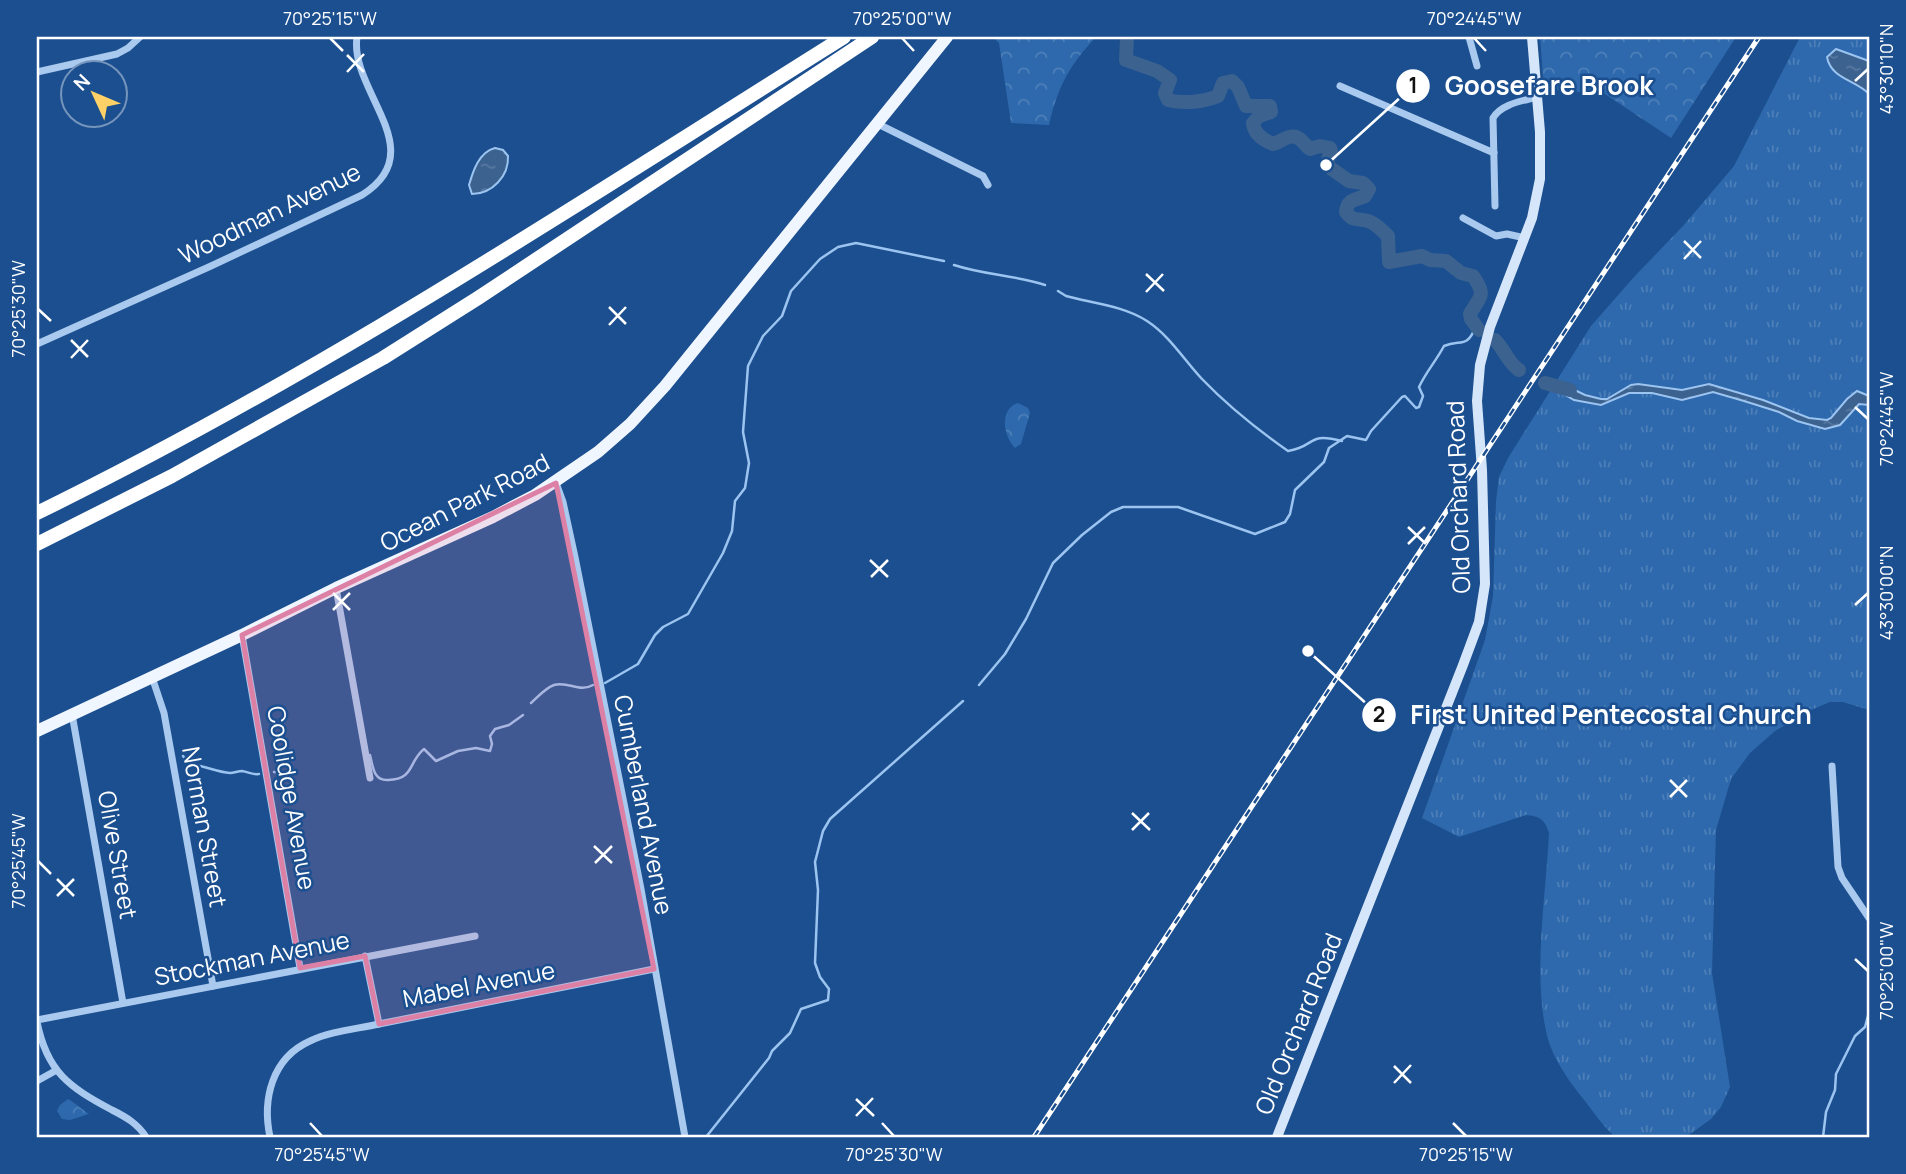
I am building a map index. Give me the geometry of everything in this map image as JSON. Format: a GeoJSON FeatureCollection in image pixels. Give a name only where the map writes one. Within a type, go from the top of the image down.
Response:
{"type":"FeatureCollection","features":[{"type":"Feature","properties":{"kind":"highway"},"geometry":{"type":"LineString","coordinates":[[37,513],[177,443],[278,387],[844,37]]}},
{"type":"Feature","properties":{"kind":"highway"},"geometry":{"type":"LineString","coordinates":[[37,544],[172,477],[383,358],[872,37]]}},
{"type":"Feature","properties":{"kind":"main road","name":"Ocean Park Road"},"geometry":{"type":"LineString","coordinates":[[926,60],[936,37]]}},
{"type":"Feature","properties":{"kind":"main road","name":"Ocean Park Road"},"geometry":{"type":"LineString","coordinates":[[37,731],[336,588],[483,522],[556,482],[598,452],[651,403],[947,37]]}},
{"type":"Feature","properties":{"kind":"street"},"geometry":{"type":"LineString","coordinates":[[37,72],[117,54],[139,37]]}},
{"type":"Feature","properties":{"kind":"street","name":"Woodman Avenue"},"geometry":{"type":"LineString","coordinates":[[37,344],[211,266],[372,188],[385,171],[391,145],[384,120],[359,62],[357,37]]}},
{"type":"Feature","properties":{"kind":"street"},"geometry":{"type":"LineString","coordinates":[[1469,37],[1477,66]]}},
{"type":"Feature","properties":{"kind":"street","name":"Old Orchard Road"},"geometry":{"type":"LineString","coordinates":[[1277,1137],[1479,622],[1486,571],[1477,401],[1479,374],[1490,327],[1536,205],[1541,167],[1532,37]]}},
{"type":"Feature","properties":{"kind":"street"},"geometry":{"type":"LineString","coordinates":[[1340,86],[1494,153]]}},
{"type":"Feature","properties":{"kind":"street"},"geometry":{"type":"LineString","coordinates":[[1495,206],[1492,122],[1496,112],[1504,107],[1537,97]]}},
{"type":"Feature","properties":{"kind":"street"},"geometry":{"type":"LineString","coordinates":[[876,122],[983,176],[988,185]]}},
{"type":"Feature","properties":{"kind":"street"},"geometry":{"type":"LineString","coordinates":[[1463,218],[1496,236],[1507,234],[1525,238]]}},
{"type":"Feature","properties":{"kind":"street","name":"Cumberland Avenue"},"geometry":{"type":"LineString","coordinates":[[556,482],[575,557],[641,889],[685,1137]]}},
{"type":"Feature","properties":{"kind":"street"},"geometry":{"type":"LineString","coordinates":[[336,588],[370,778]]}},
{"type":"Feature","properties":{"kind":"street","name":"Coolidge Avenue"},"geometry":{"type":"LineString","coordinates":[[242,635],[300,968]]}},
{"type":"Feature","properties":{"kind":"street","name":"Norman Street"},"geometry":{"type":"LineString","coordinates":[[152,677],[164,713],[213,986]]}},
{"type":"Feature","properties":{"kind":"street","name":"Olive Street"},"geometry":{"type":"LineString","coordinates":[[72,714],[123,1003]]}},
{"type":"Feature","properties":{"kind":"street"},"geometry":{"type":"LineString","coordinates":[[1832,766],[1838,867],[1847,887],[1869,918]]}},
{"type":"Feature","properties":{"kind":"street","name":"Stockman Avenue"},"geometry":{"type":"LineString","coordinates":[[37,1021],[475,936]]}},
{"type":"Feature","properties":{"kind":"street","name":"Mabel Avenue"},"geometry":{"type":"LineString","coordinates":[[365,956],[379,1024],[654,969]]}},
{"type":"Feature","properties":{"kind":"street"},"geometry":{"type":"LineString","coordinates":[[37,1021],[44,1048],[55,1071],[77,1090],[136,1124],[146,1137]]}},
{"type":"Feature","properties":{"kind":"street"},"geometry":{"type":"LineString","coordinates":[[270,1137],[266,1115],[268,1094],[276,1074],[300,1046],[318,1038],[379,1024]]}},
{"type":"Feature","properties":{"kind":"street"},"geometry":{"type":"LineString","coordinates":[[37,1081],[55,1071]]}},
{"type":"Feature","properties":{"kind":"highlighted area"},"geometry":{"type":"Polygon","coordinates":[[[556,483],[654,969],[379,1024],[365,956],[300,968],[242,635],[556,483]]]}},
{"type":"Feature","properties":{"kind":"green space"},"geometry":{"type":"Polygon","coordinates":[[[993,37],[1096,37],[1066,77],[1049,125],[1011,123],[999,43],[993,37]]]}},
{"type":"Feature","properties":{"kind":"green space"},"geometry":{"type":"Polygon","coordinates":[[[1540,37],[1736,37],[1671,138],[1605,94],[1544,89],[1540,37]]]}},
{"type":"Feature","properties":{"kind":"green space"},"geometry":{"type":"Polygon","coordinates":[[[1800,37],[1869,37],[1869,710],[1843,702],[1830,702],[1811,710],[1775,731],[1750,753],[1731,779],[1716,830],[1712,973],[1730,1087],[1721,1107],[1711,1119],[1686,1137],[1616,1137],[1567,1077],[1548,1041],[1542,1008],[1540,958],[1549,833],[1546,825],[1535,816],[1526,815],[1459,837],[1422,818],[1485,640],[1493,596],[1499,477],[1508,458],[1591,326],[1734,166],[1800,37]]]}},
{"type":"Feature","properties":{"kind":"green space"},"geometry":{"type":"Polygon","coordinates":[[[1018,403],[1028,408],[1030,413],[1021,444],[1015,448],[1008,437],[1005,423],[1008,411],[1018,403]]]}},
{"type":"Feature","properties":{"kind":"green space"},"geometry":{"type":"Polygon","coordinates":[[[68,1099],[89,1114],[70,1120],[62,1119],[57,1111],[68,1099]]]}},
{"type":"Feature","properties":{"kind":"water"},"geometry":{"type":"Polygon","coordinates":[[[1836,49],[1869,61],[1869,94],[1833,70],[1827,57],[1836,49]]]}},
{"type":"Feature","properties":{"kind":"water"},"geometry":{"type":"Polygon","coordinates":[[[489,150],[503,150],[508,156],[506,170],[492,187],[472,194],[469,185],[475,168],[489,150]]]}},
{"type":"Feature","properties":{"kind":"water"},"geometry":{"type":"Polygon","coordinates":[[[1556,381],[1585,395],[1601,399],[1607,399],[1631,385],[1638,384],[1682,390],[1709,384],[1763,400],[1809,418],[1827,420],[1857,391],[1869,396],[1869,405],[1859,404],[1840,425],[1825,429],[1713,392],[1682,400],[1652,393],[1629,393],[1601,405],[1574,400],[1552,387],[1556,381]]]}},
{"type":"Feature","properties":{"kind":"waterway"},"geometry":{"type":"LineString","coordinates":[[1127,37],[1126,60],[1157,71],[1170,80],[1165,93],[1168,100],[1187,102],[1212,98],[1218,96],[1223,83],[1232,81],[1238,87],[1246,106],[1270,106],[1271,112],[1259,116],[1253,123],[1255,130],[1263,138],[1273,144],[1294,137],[1310,149],[1320,146],[1330,148],[1326,165],[1349,181],[1363,183],[1369,189],[1365,196],[1350,202],[1346,212],[1353,218],[1374,223],[1388,236],[1389,262],[1422,256],[1430,260],[1446,261],[1461,273],[1473,276],[1481,292],[1470,314],[1479,330]]}},
{"type":"Feature","properties":{"kind":"waterway"},"geometry":{"type":"LineString","coordinates":[[605,683],[638,664],[655,635],[663,627],[688,614],[723,553],[732,531],[735,501],[745,488],[749,463],[743,432],[748,366],[763,336],[782,316],[791,291],[820,259],[838,247],[856,243],[944,261]]}},
{"type":"Feature","properties":{"kind":"waterway"},"geometry":{"type":"LineString","coordinates":[[954,265],[1045,285]]}},
{"type":"Feature","properties":{"kind":"waterway"},"geometry":{"type":"LineString","coordinates":[[1058,291],[1066,296],[1128,312],[1147,321],[1170,341],[1222,399],[1288,451],[1322,438],[1342,441]]}},
{"type":"Feature","properties":{"kind":"waterway"},"geometry":{"type":"LineString","coordinates":[[979,685],[1005,654],[1026,619],[1053,563],[1111,512],[1123,507],[1178,507],[1255,534],[1285,522],[1290,514],[1295,490],[1324,462],[1329,448],[1347,436],[1366,440],[1402,397],[1405,396],[1416,408],[1419,407],[1423,396],[1419,387],[1444,346],[1466,341],[1476,326]]}},
{"type":"Feature","properties":{"kind":"waterway"},"geometry":{"type":"LineString","coordinates":[[1495,340],[1519,370]]}},
{"type":"Feature","properties":{"kind":"waterway"},"geometry":{"type":"LineString","coordinates":[[1545,383],[1570,390]]}},
{"type":"Feature","properties":{"kind":"waterway"},"geometry":{"type":"LineString","coordinates":[[531,703],[554,685],[583,688],[593,685]]}},
{"type":"Feature","properties":{"kind":"waterway"},"geometry":{"type":"LineString","coordinates":[[706,1137],[772,1051],[790,1033],[801,1009],[828,1000],[829,989],[820,977],[815,963],[818,890],[815,862],[823,831],[830,819],[963,701]]}},
{"type":"Feature","properties":{"kind":"waterway"},"geometry":{"type":"LineString","coordinates":[[370,755],[374,772],[379,778],[397,779],[407,773],[424,749],[436,761],[458,751],[476,748],[490,751],[490,736],[495,729],[509,725],[523,715]]}},
{"type":"Feature","properties":{"kind":"waterway"},"geometry":{"type":"LineString","coordinates":[[183,756],[189,764],[230,773],[242,771],[259,774]]}},
{"type":"Feature","properties":{"kind":"waterway"},"geometry":{"type":"LineString","coordinates":[[274,772],[282,772]]}},
{"type":"Feature","properties":{"kind":"waterway"},"geometry":{"type":"LineString","coordinates":[[1823,1137],[1826,1112],[1835,1090],[1836,1074],[1855,1036],[1865,1027],[1869,1012]]}},
{"type":"Feature","properties":{"kind":"railway"},"geometry":{"type":"LineString","coordinates":[[1034,1137],[1759,37]]}},
{"type":"Feature","properties":{"kind":"place","name":"Goosefare Brook"},"geometry":{"type":"Point","coordinates":[1326,165]}},
{"type":"Feature","properties":{"kind":"place","name":"First United Pentecostal Church"},"geometry":{"type":"Point","coordinates":[1308,651]}}]}
